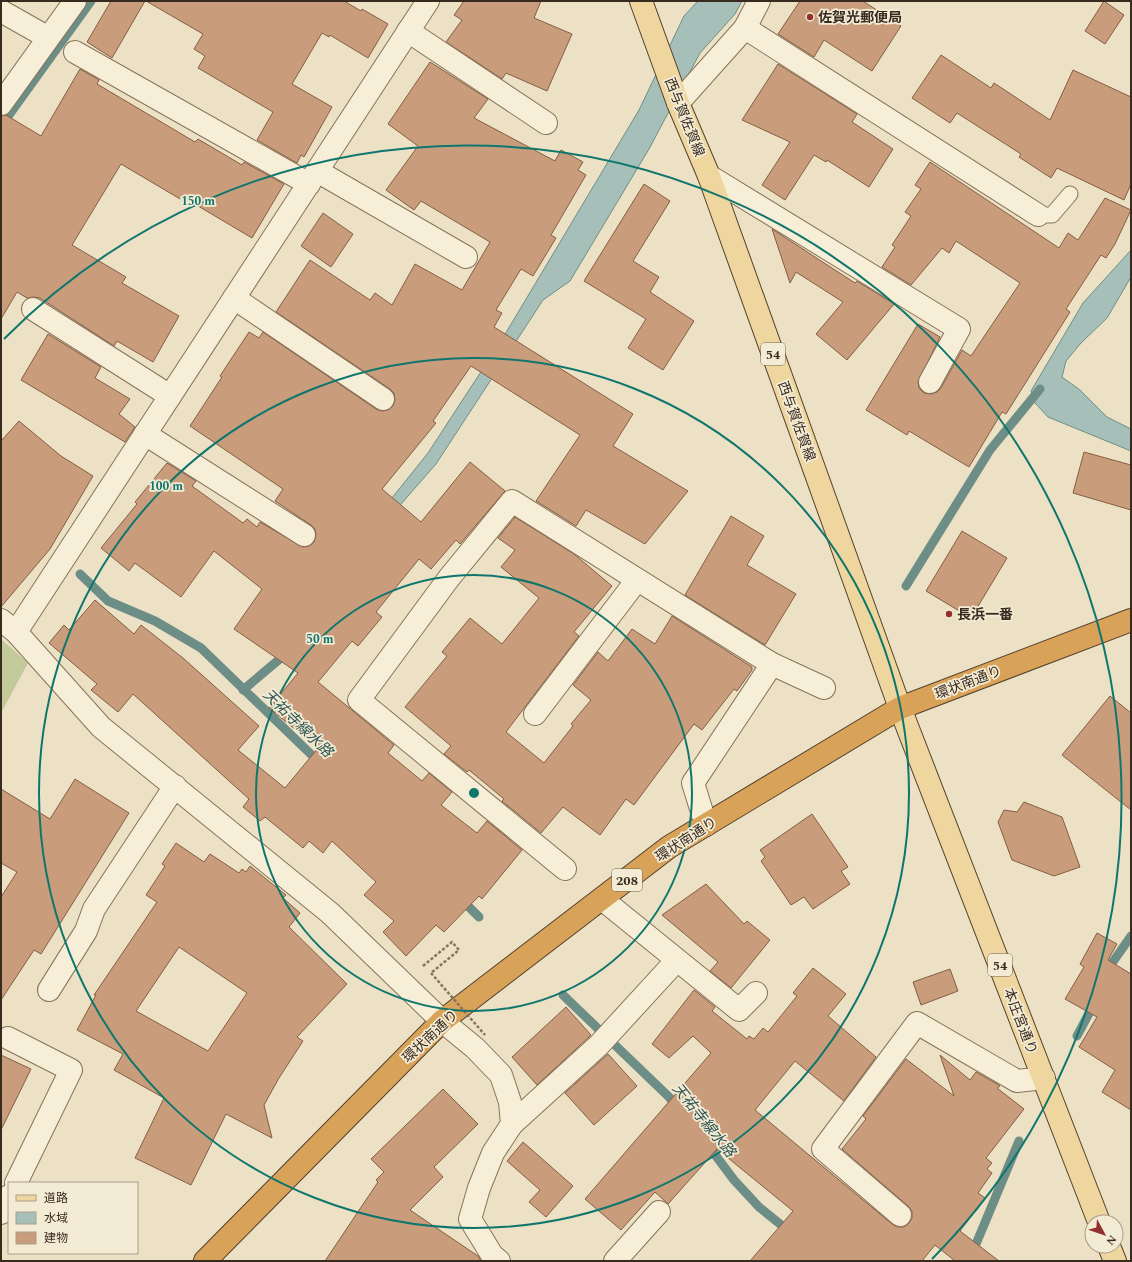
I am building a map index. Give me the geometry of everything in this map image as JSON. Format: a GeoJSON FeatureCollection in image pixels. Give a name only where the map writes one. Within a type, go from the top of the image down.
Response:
{"type":"FeatureCollection","features":[{"type":"Feature","properties":{"kind":"highway","name":"環状南通り"},"geometry":{"type":"LineString","coordinates":[[205,1261],[442,1021],[668,847],[900,708],[1131,620]]}},
{"type":"Feature","properties":{"kind":"main road","name":"西与賀佐賀線"},"geometry":{"type":"LineString","coordinates":[[641,1],[678,103],[709,176],[900,708]]}},
{"type":"Feature","properties":{"kind":"main road","name":"本庄宮通り"},"geometry":{"type":"LineString","coordinates":[[900,708],[1097,1214]]}},
{"type":"Feature","properties":{"kind":"street"},"geometry":{"type":"LineString","coordinates":[[1,104],[47,37],[75,1]]}},
{"type":"Feature","properties":{"kind":"street"},"geometry":{"type":"LineString","coordinates":[[428,1],[145,434],[8,626],[101,727],[330,913],[442,1021],[475,1048],[501,1075],[510,1102],[512,1124]]}},
{"type":"Feature","properties":{"kind":"street"},"geometry":{"type":"LineString","coordinates":[[678,103],[745,28],[759,1]]}},
{"type":"Feature","properties":{"kind":"street"},"geometry":{"type":"LineString","coordinates":[[1,11],[47,37]]}},
{"type":"Feature","properties":{"kind":"street"},"geometry":{"type":"LineString","coordinates":[[745,28],[1038,215]]}},
{"type":"Feature","properties":{"kind":"street"},"geometry":{"type":"LineString","coordinates":[[408,31],[546,124]]}},
{"type":"Feature","properties":{"kind":"street"},"geometry":{"type":"LineString","coordinates":[[75,52],[466,257]]}},
{"type":"Feature","properties":{"kind":"street"},"geometry":{"type":"LineString","coordinates":[[709,176],[959,329],[930,382]]}},
{"type":"Feature","properties":{"kind":"street"},"geometry":{"type":"LineString","coordinates":[[234,298],[383,399]]}},
{"type":"Feature","properties":{"kind":"street"},"geometry":{"type":"LineString","coordinates":[[33,309],[170,396]]}},
{"type":"Feature","properties":{"kind":"street"},"geometry":{"type":"LineString","coordinates":[[145,434],[304,534]]}},
{"type":"Feature","properties":{"kind":"street"},"geometry":{"type":"LineString","coordinates":[[565,869],[359,700],[449,578],[512,501],[772,664],[824,688]]}},
{"type":"Feature","properties":{"kind":"street"},"geometry":{"type":"LineString","coordinates":[[535,714],[637,580]]}},
{"type":"Feature","properties":{"kind":"street"},"geometry":{"type":"LineString","coordinates":[[706,825],[693,783],[772,664]]}},
{"type":"Feature","properties":{"kind":"street"},"geometry":{"type":"LineString","coordinates":[[49,990],[86,931],[94,909],[175,786]]}},
{"type":"Feature","properties":{"kind":"street"},"geometry":{"type":"LineString","coordinates":[[602,899],[676,961],[739,1010],[756,993]]}},
{"type":"Feature","properties":{"kind":"street"},"geometry":{"type":"LineString","coordinates":[[499,1261],[492,1255],[470,1219],[479,1188],[493,1153],[512,1124],[606,1038],[676,961]]}},
{"type":"Feature","properties":{"kind":"street"},"geometry":{"type":"LineString","coordinates":[[900,1215],[823,1149],[917,1024],[1017,1081],[1044,1078]]}},
{"type":"Feature","properties":{"kind":"street"},"geometry":{"type":"LineString","coordinates":[[8,1038],[71,1070],[16,1182]]}},
{"type":"Feature","properties":{"kind":"street"},"geometry":{"type":"LineString","coordinates":[[1,1213],[8,1198]]}},
{"type":"Feature","properties":{"kind":"street"},"geometry":{"type":"LineString","coordinates":[[615,1261],[659,1212]]}},
{"type":"Feature","properties":{"kind":"lane"},"geometry":{"type":"LineString","coordinates":[[1038,215],[1052,215],[1070,194]]}},
{"type":"Feature","properties":{"kind":"path"},"geometry":{"type":"LineString","coordinates":[[422,968],[452,942],[458,950],[431,973],[485,1035]]}},
{"type":"Feature","properties":{"kind":"green space"},"geometry":{"type":"Polygon","coordinates":[[[1,639],[28,663],[1,713],[1,639]]]}},
{"type":"Feature","properties":{"kind":"water"},"geometry":{"type":"Polygon","coordinates":[[[698,1],[742,1],[735,14],[700,53],[649,149],[570,281],[543,300],[436,464],[367,543],[359,539],[428,453],[501,341],[639,110],[684,16],[698,1]]]}},
{"type":"Feature","properties":{"kind":"water"},"geometry":{"type":"Polygon","coordinates":[[[1131,250],[1131,277],[1107,318],[1081,343],[1066,361],[1062,377],[1080,390],[1107,417],[1131,429],[1131,451],[1048,417],[1035,403],[1031,391],[1083,303],[1131,250]]]}},
{"type":"Feature","properties":{"kind":"building"},"geometry":{"type":"Polygon","coordinates":[[[111,1],[145,1],[112,58],[87,42],[111,1]]]}},
{"type":"Feature","properties":{"kind":"building"},"geometry":{"type":"Polygon","coordinates":[[[146,1],[344,1],[361,11],[362,9],[388,24],[368,58],[330,35],[329,37],[322,33],[292,84],[332,107],[304,157],[301,155],[297,163],[257,140],[273,112],[198,68],[205,56],[194,49],[203,34],[146,1]]]}},
{"type":"Feature","properties":{"kind":"building"},"geometry":{"type":"Polygon","coordinates":[[[464,1],[541,1],[534,18],[572,34],[547,91],[506,73],[502,79],[446,42],[462,20],[454,15],[464,1]]]}},
{"type":"Feature","properties":{"kind":"building"},"geometry":{"type":"Polygon","coordinates":[[[800,1],[863,1],[901,26],[872,71],[824,40],[814,57],[778,34],[800,1]]]}},
{"type":"Feature","properties":{"kind":"building"},"geometry":{"type":"Polygon","coordinates":[[[1104,1],[1124,15],[1105,44],[1085,31],[1104,1]]]}},
{"type":"Feature","properties":{"kind":"building"},"geometry":{"type":"Polygon","coordinates":[[[941,55],[991,88],[994,83],[1050,120],[1073,70],[1131,97],[1131,184],[1124,200],[1057,168],[1051,178],[1019,157],[1021,154],[957,113],[950,123],[912,98],[941,55]]]}},
{"type":"Feature","properties":{"kind":"building"},"geometry":{"type":"Polygon","coordinates":[[[430,62],[488,99],[474,118],[555,161],[561,150],[583,162],[578,170],[586,175],[551,235],[556,238],[533,276],[521,269],[496,310],[502,313],[494,327],[633,414],[613,446],[688,491],[645,544],[586,510],[576,526],[536,501],[580,435],[471,366],[433,421],[436,423],[382,489],[421,522],[470,462],[505,491],[460,544],[456,540],[431,569],[419,559],[376,612],[382,617],[358,646],[352,641],[318,682],[394,745],[388,753],[422,781],[429,773],[452,792],[441,805],[477,833],[487,821],[522,850],[482,899],[479,896],[444,932],[436,925],[406,956],[383,932],[394,921],[364,895],[376,882],[332,841],[323,853],[309,841],[303,848],[265,817],[260,821],[243,807],[249,799],[133,694],[118,712],[91,690],[97,684],[49,643],[64,625],[69,630],[95,600],[134,634],[141,625],[183,658],[259,726],[238,750],[285,788],[318,748],[269,708],[298,673],[234,629],[262,589],[214,551],[181,597],[135,563],[129,571],[101,548],[137,504],[135,502],[167,463],[196,481],[192,486],[243,523],[247,519],[257,527],[260,522],[303,547],[309,546],[314,542],[316,535],[315,529],[275,501],[283,489],[190,426],[249,332],[259,338],[263,332],[376,409],[382,411],[388,410],[393,406],[395,400],[394,393],[390,389],[276,312],[310,260],[370,300],[375,293],[392,305],[415,264],[462,290],[490,242],[421,201],[414,210],[386,190],[418,146],[388,124],[430,62]]]}},
{"type":"Feature","properties":{"kind":"building"},"geometry":{"type":"Polygon","coordinates":[[[778,64],[857,114],[852,122],[893,149],[869,187],[827,160],[826,162],[814,155],[785,200],[762,185],[790,142],[742,120],[778,64]]]}},
{"type":"Feature","properties":{"kind":"building"},"geometry":{"type":"Polygon","coordinates":[[[80,69],[99,80],[97,84],[195,142],[198,139],[242,165],[244,162],[284,184],[252,238],[193,203],[192,206],[121,164],[72,245],[126,277],[122,283],[179,316],[153,362],[117,341],[114,346],[40,298],[27,298],[17,292],[1,319],[1,116],[6,115],[41,136],[80,69]]]}},
{"type":"Feature","properties":{"kind":"building"},"geometry":{"type":"Polygon","coordinates":[[[930,162],[1059,248],[1068,233],[1078,240],[1105,198],[1131,210],[1115,244],[1106,258],[1101,255],[1066,309],[1070,312],[1006,414],[1002,412],[969,467],[909,431],[907,435],[866,410],[918,324],[940,337],[918,382],[919,388],[924,393],[931,394],[937,392],[941,388],[962,350],[971,356],[1020,283],[956,241],[949,253],[942,248],[911,285],[882,267],[895,247],[892,245],[911,216],[905,212],[921,189],[915,185],[930,162]]]}},
{"type":"Feature","properties":{"kind":"building"},"geometry":{"type":"Polygon","coordinates":[[[644,184],[670,201],[633,261],[659,277],[650,292],[694,321],[663,370],[628,348],[646,319],[584,281],[644,184]]]}},
{"type":"Feature","properties":{"kind":"building"},"geometry":{"type":"Polygon","coordinates":[[[323,213],[353,234],[331,267],[301,246],[323,213]]]}},
{"type":"Feature","properties":{"kind":"building"},"geometry":{"type":"Polygon","coordinates":[[[772,229],[855,283],[857,281],[894,304],[847,360],[816,334],[843,302],[796,272],[790,283],[772,229]]]}},
{"type":"Feature","properties":{"kind":"building"},"geometry":{"type":"Polygon","coordinates":[[[48,334],[101,367],[95,378],[130,399],[119,414],[135,427],[125,442],[21,380],[48,334]]]}},
{"type":"Feature","properties":{"kind":"building"},"geometry":{"type":"Polygon","coordinates":[[[19,421],[61,456],[93,476],[50,549],[1,607],[1,441],[19,421]]]}},
{"type":"Feature","properties":{"kind":"building"},"geometry":{"type":"Polygon","coordinates":[[[1084,452],[1131,465],[1131,510],[1073,493],[1084,452]]]}},
{"type":"Feature","properties":{"kind":"building"},"geometry":{"type":"Polygon","coordinates":[[[731,516],[764,536],[747,565],[796,594],[765,645],[685,595],[731,516]]]}},
{"type":"Feature","properties":{"kind":"building"},"geometry":{"type":"Polygon","coordinates":[[[515,517],[574,554],[612,586],[574,632],[579,636],[506,732],[544,763],[573,726],[571,724],[591,700],[573,685],[598,652],[608,661],[632,629],[655,644],[672,616],[752,667],[752,670],[737,691],[734,689],[702,730],[694,724],[634,805],[626,799],[600,835],[563,807],[541,833],[502,801],[504,799],[469,770],[467,772],[444,754],[451,746],[405,707],[447,656],[442,652],[470,618],[502,644],[539,598],[501,567],[515,550],[498,538],[515,517]]]}},
{"type":"Feature","properties":{"kind":"building"},"geometry":{"type":"Polygon","coordinates":[[[962,531],[1007,558],[971,618],[926,591],[962,531]]]}},
{"type":"Feature","properties":{"kind":"building"},"geometry":{"type":"Polygon","coordinates":[[[1110,696],[1131,713],[1131,810],[1062,755],[1110,696]]]}},
{"type":"Feature","properties":{"kind":"building"},"geometry":{"type":"Polygon","coordinates":[[[75,779],[129,813],[41,954],[34,950],[1,1000],[1,897],[17,872],[1,863],[1,789],[50,819],[75,779]]]}},
{"type":"Feature","properties":{"kind":"building"},"geometry":{"type":"Polygon","coordinates":[[[1024,802],[1062,817],[1080,867],[1054,876],[1012,860],[998,822],[1004,810],[1017,812],[1024,802]]]}},
{"type":"Feature","properties":{"kind":"building"},"geometry":{"type":"Polygon","coordinates":[[[812,814],[848,867],[841,871],[850,884],[813,909],[804,897],[791,905],[761,861],[765,857],[760,850],[812,814]]]}},
{"type":"Feature","properties":{"kind":"building"},"geometry":{"type":"Polygon","coordinates":[[[176,843],[204,862],[210,854],[239,873],[242,869],[246,872],[250,866],[286,895],[283,898],[300,913],[289,927],[347,984],[297,1037],[303,1041],[279,1078],[264,1105],[272,1138],[226,1114],[191,1185],[135,1158],[164,1098],[114,1070],[123,1054],[77,1030],[96,995],[94,995],[157,902],[146,895],[165,866],[162,864],[176,843]],[[179,947],[136,1011],[208,1051],[247,993],[179,947]]]}},
{"type":"Feature","properties":{"kind":"building"},"geometry":{"type":"Polygon","coordinates":[[[706,884],[744,924],[747,921],[770,940],[731,988],[710,971],[718,962],[662,915],[706,884]]]}},
{"type":"Feature","properties":{"kind":"building"},"geometry":{"type":"Polygon","coordinates":[[[1097,933],[1117,944],[1108,960],[1131,974],[1131,1110],[1102,1092],[1115,1070],[1079,1047],[1097,1017],[1065,999],[1084,967],[1080,964],[1097,933]]]}},
{"type":"Feature","properties":{"kind":"building"},"geometry":{"type":"Polygon","coordinates":[[[813,968],[846,994],[828,1016],[876,1057],[844,1101],[795,1061],[755,1110],[892,1224],[897,1227],[904,1227],[912,1218],[912,1211],[842,1149],[866,1119],[863,1116],[906,1059],[954,1096],[940,1055],[970,1080],[976,1072],[997,1084],[1000,1086],[997,1088],[1024,1109],[986,1158],[992,1163],[987,1169],[992,1173],[978,1193],[985,1198],[960,1231],[999,1261],[955,1261],[935,1245],[922,1261],[750,1261],[793,1211],[717,1149],[668,1204],[655,1192],[621,1230],[585,1199],[711,1053],[693,1036],[669,1058],[652,1044],[694,990],[715,1007],[712,1011],[747,1039],[749,1036],[754,1039],[763,1028],[768,1032],[797,996],[793,993],[813,968]]]}},
{"type":"Feature","properties":{"kind":"building"},"geometry":{"type":"Polygon","coordinates":[[[950,969],[958,991],[921,1005],[913,982],[950,969]]]}},
{"type":"Feature","properties":{"kind":"building"},"geometry":{"type":"Polygon","coordinates":[[[566,1007],[591,1035],[537,1085],[512,1057],[566,1007]]]}},
{"type":"Feature","properties":{"kind":"building"},"geometry":{"type":"Polygon","coordinates":[[[608,1054],[637,1086],[594,1125],[565,1093],[608,1054]]]}},
{"type":"Feature","properties":{"kind":"building"},"geometry":{"type":"Polygon","coordinates":[[[1,1055],[31,1069],[1,1130],[1,1055]]]}},
{"type":"Feature","properties":{"kind":"building"},"geometry":{"type":"Polygon","coordinates":[[[443,1089],[478,1124],[434,1167],[443,1177],[410,1210],[478,1256],[481,1261],[325,1261],[378,1182],[376,1180],[384,1172],[371,1159],[443,1089]]]}},
{"type":"Feature","properties":{"kind":"building"},"geometry":{"type":"Polygon","coordinates":[[[523,1142],[573,1186],[546,1217],[529,1202],[540,1190],[507,1161],[523,1142]]]}},
{"type":"Feature","properties":{"kind":"waterway","name":"天祐寺線水路"},"geometry":{"type":"LineString","coordinates":[[1,126],[91,1]]}},
{"type":"Feature","properties":{"kind":"waterway"},"geometry":{"type":"LineString","coordinates":[[906,586],[990,450],[1040,389]]}},
{"type":"Feature","properties":{"kind":"waterway","name":"天祐寺線水路"},"geometry":{"type":"LineString","coordinates":[[80,574],[108,601],[155,621],[201,648],[320,763]]}},
{"type":"Feature","properties":{"kind":"waterway"},"geometry":{"type":"LineString","coordinates":[[243,690],[288,652]]}},
{"type":"Feature","properties":{"kind":"waterway","name":"天祐寺線水路"},"geometry":{"type":"LineString","coordinates":[[460,898],[479,917]]}},
{"type":"Feature","properties":{"kind":"waterway"},"geometry":{"type":"LineString","coordinates":[[1107,974],[1110,966],[1131,936]]}},
{"type":"Feature","properties":{"kind":"waterway","name":"天祐寺線水路"},"geometry":{"type":"LineString","coordinates":[[563,995],[669,1097],[679,1109]]}},
{"type":"Feature","properties":{"kind":"waterway"},"geometry":{"type":"LineString","coordinates":[[1077,1036],[1095,1002]]}},
{"type":"Feature","properties":{"kind":"waterway"},"geometry":{"type":"LineString","coordinates":[[967,1261],[971,1256],[1019,1141]]}},
{"type":"Feature","properties":{"kind":"waterway","name":"天祐寺線水路"},"geometry":{"type":"LineString","coordinates":[[707,1144],[734,1180],[759,1207],[790,1232]]}},
{"type":"Feature","properties":{"kind":"place","name":"佐賀光郵便局"},"geometry":{"type":"Point","coordinates":[810,17]}},
{"type":"Feature","properties":{"kind":"place","name":"長浜一番"},"geometry":{"type":"Point","coordinates":[949,614]}}]}
